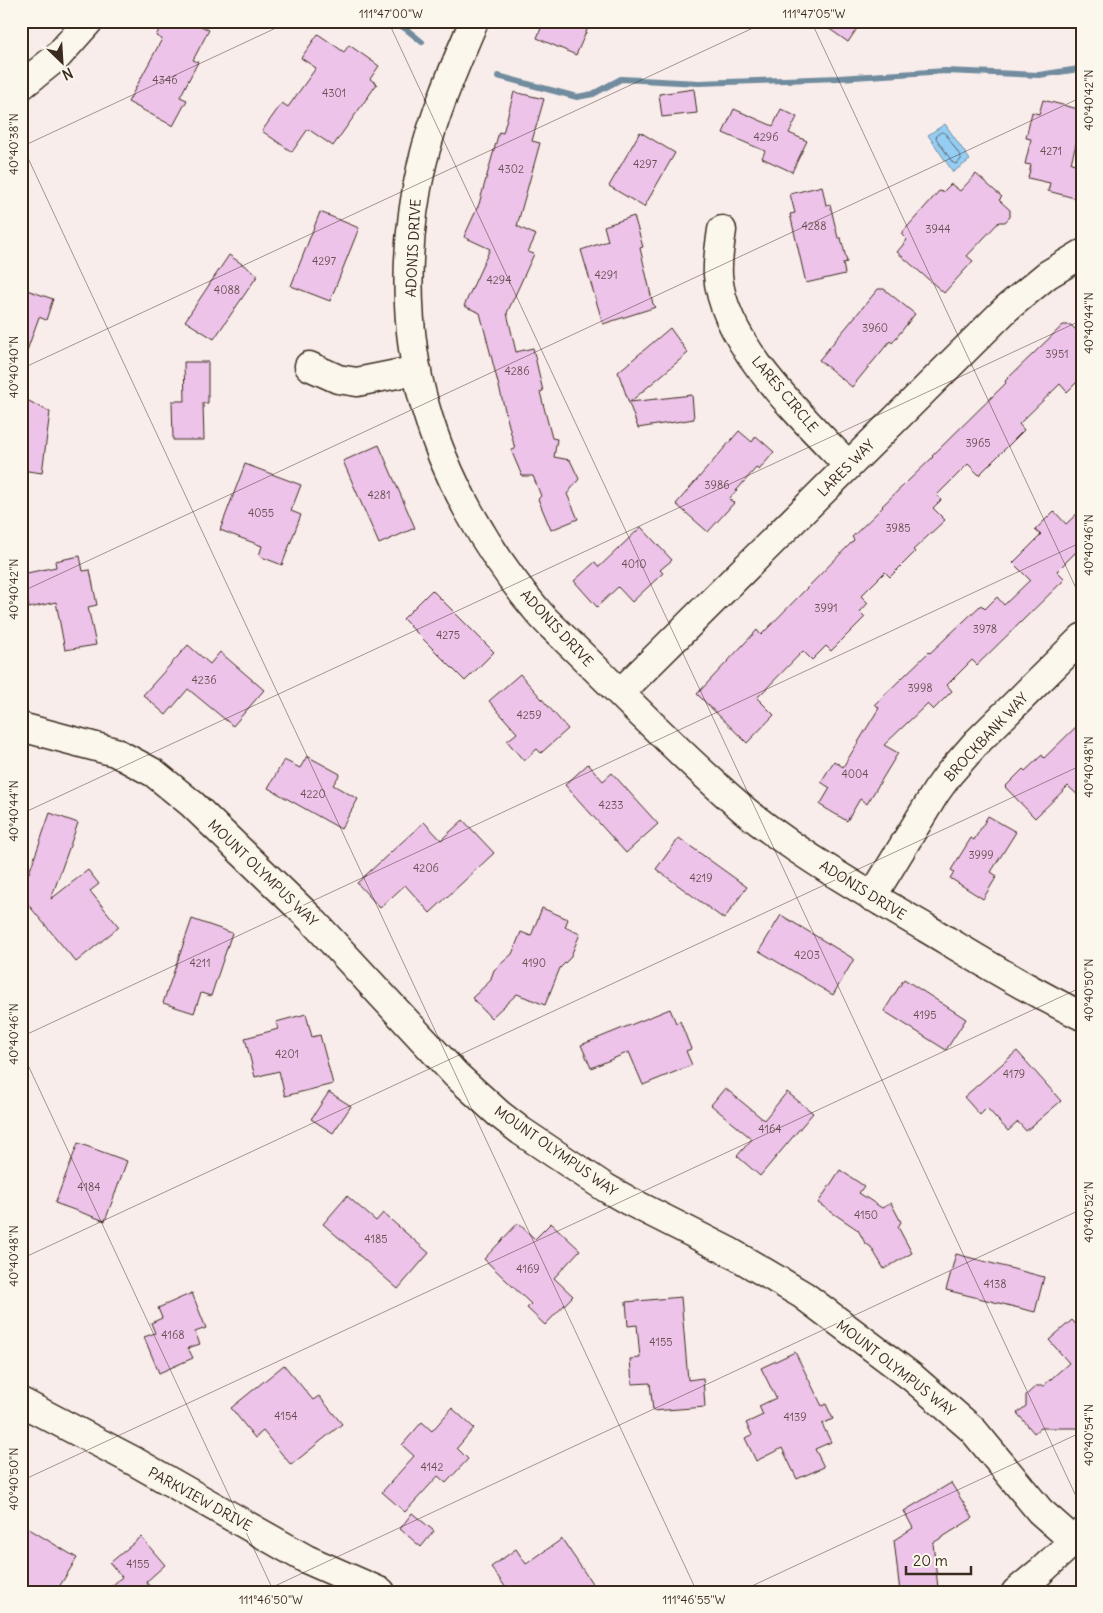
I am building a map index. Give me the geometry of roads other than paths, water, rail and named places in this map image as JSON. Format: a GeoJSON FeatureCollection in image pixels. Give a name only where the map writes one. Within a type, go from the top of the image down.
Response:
{"type":"FeatureCollection","features":[{"type":"Feature","properties":{"kind":"street"},"geometry":{"type":"LineString","coordinates":[[21,86],[57,57],[89,21]]}},
{"type":"Feature","properties":{"kind":"street","name":"ADONIS DRIVE"},"geometry":{"type":"LineString","coordinates":[[474,21],[431,130],[416,198],[411,232],[409,284],[412,336],[425,406],[438,443],[458,488],[491,548],[537,611],[695,767],[752,816],[872,897],[1021,984],[1082,1016]]}},
{"type":"Feature","properties":{"kind":"street","name":"LARES CIRCLE"},"geometry":{"type":"LineString","coordinates":[[722,230],[718,264],[719,282],[725,305],[738,334],[763,371],[785,398],[848,465]]}},
{"type":"Feature","properties":{"kind":"street","name":"LARES WAY"},"geometry":{"type":"LineString","coordinates":[[620,693],[1007,308],[1047,275],[1082,254]]}},
{"type":"Feature","properties":{"kind":"street"},"geometry":{"type":"LineString","coordinates":[[309,366],[338,379],[356,382],[418,370]]}},
{"type":"Feature","properties":{"kind":"street","name":"BROCKBANK WAY"},"geometry":{"type":"LineString","coordinates":[[872,897],[949,774],[977,742],[1082,638]]}},
{"type":"Feature","properties":{"kind":"street","name":"MOUNT OLYMPUS WAY"},"geometry":{"type":"LineString","coordinates":[[21,727],[115,752],[154,772],[192,804],[311,919],[456,1075],[499,1114],[606,1188],[730,1252],[803,1295],[912,1377],[959,1417],[987,1446],[1040,1511],[1079,1541]]}},
{"type":"Feature","properties":{"kind":"street","name":"PARKVIEW DRIVE"},"geometry":{"type":"LineString","coordinates":[[21,1402],[132,1460],[306,1558],[381,1592]]}},
{"type":"Feature","properties":{"kind":"street"},"geometry":{"type":"LineString","coordinates":[[1016,1592],[1079,1541]]}},
{"type":"Feature","properties":{"kind":"water"},"geometry":{"type":"Polygon","coordinates":[[[945,124],[970,160],[953,172],[928,135],[945,124]]]}},
{"type":"Feature","properties":{"kind":"waterway"},"geometry":{"type":"LineString","coordinates":[[393,21],[422,42]]}},
{"type":"Feature","properties":{"kind":"waterway"},"geometry":{"type":"LineString","coordinates":[[498,76],[577,97],[593,94],[621,79],[699,83],[839,78],[945,71],[1039,75],[1079,69]]}}]}
